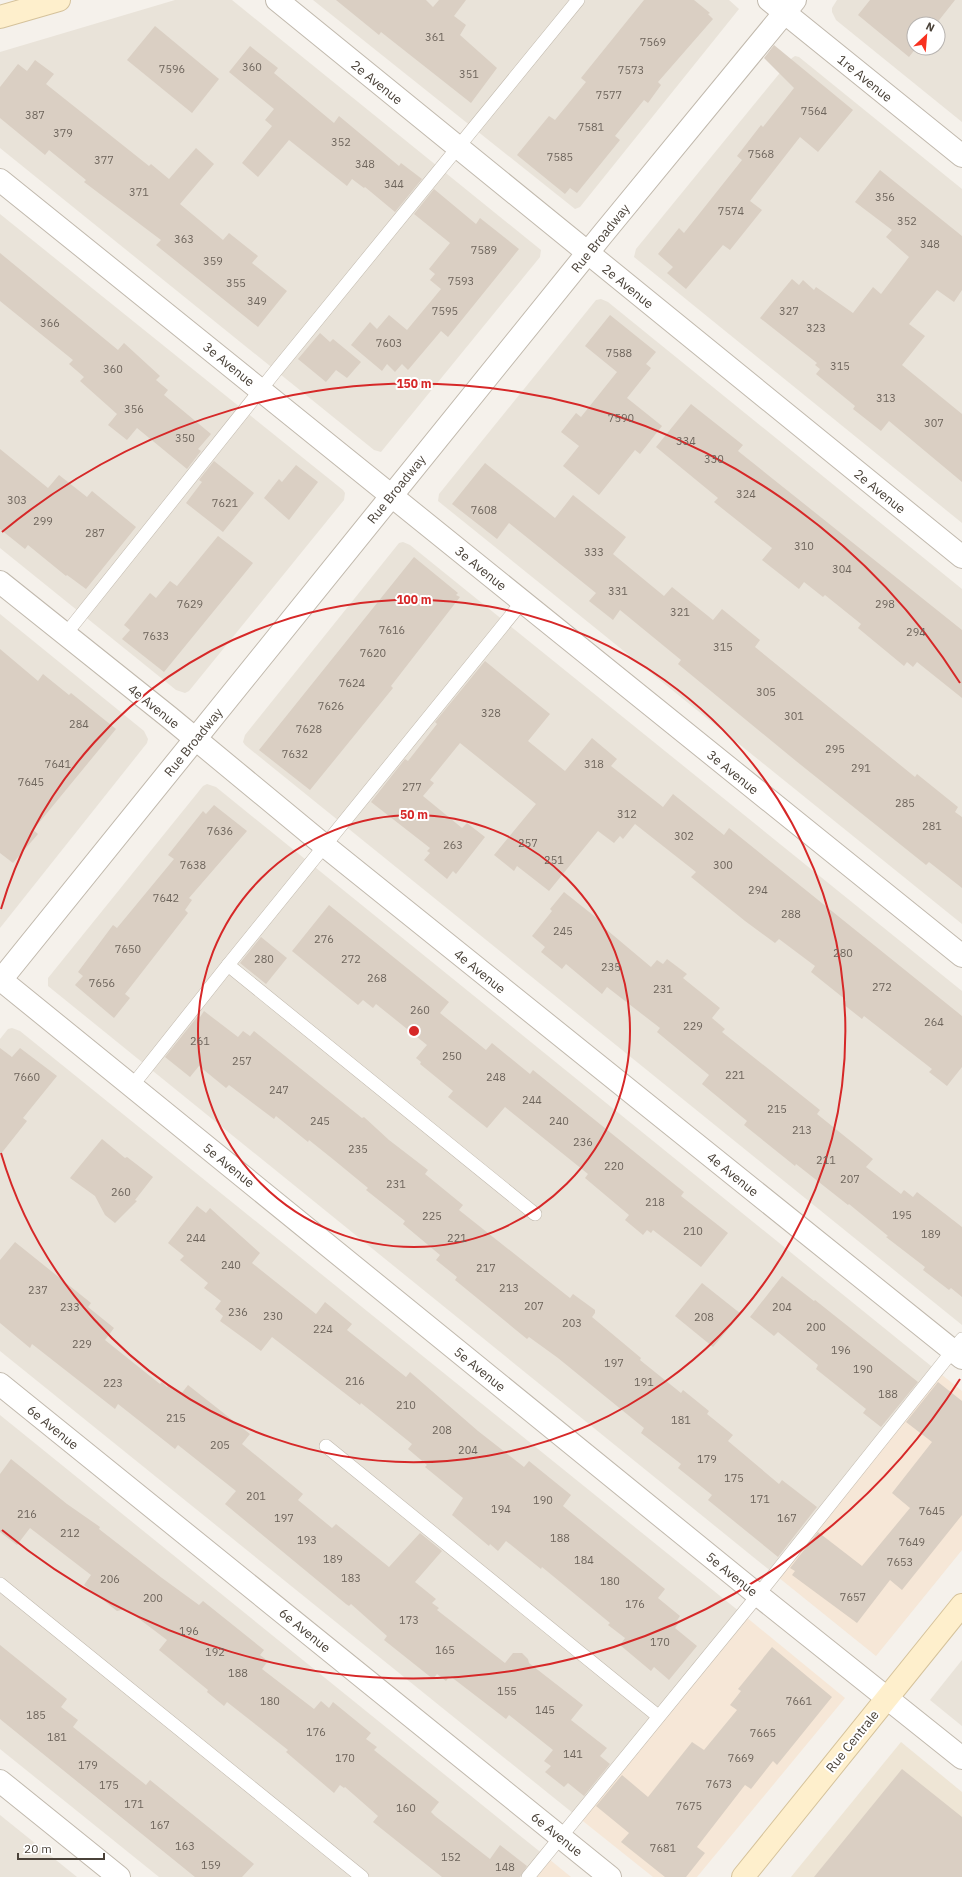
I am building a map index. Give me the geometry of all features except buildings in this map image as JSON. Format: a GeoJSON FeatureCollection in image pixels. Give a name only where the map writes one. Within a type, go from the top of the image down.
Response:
{"type":"FeatureCollection","features":[{"type":"Feature","properties":{"kind":"street"},"geometry":{"type":"LineString","coordinates":[[0,17],[59,0]]}},
{"type":"Feature","properties":{"kind":"street","name":"2e Avenue"},"geometry":{"type":"LineString","coordinates":[[277,0],[962,557]]}},
{"type":"Feature","properties":{"kind":"street","name":"1re Avenue"},"geometry":{"type":"LineString","coordinates":[[783,4],[962,156]]}},
{"type":"Feature","properties":{"kind":"street","name":"Rue Broadway"},"geometry":{"type":"LineString","coordinates":[[0,980],[588,253],[783,4]]}},
{"type":"Feature","properties":{"kind":"street","name":"3e Avenue"},"geometry":{"type":"LineString","coordinates":[[0,180],[962,956]]}},
{"type":"Feature","properties":{"kind":"street","name":"4e Avenue"},"geometry":{"type":"LineString","coordinates":[[0,582],[325,846],[959,1349]]}},
{"type":"Feature","properties":{"kind":"street","name":"5e Avenue"},"geometry":{"type":"LineString","coordinates":[[0,980],[758,1595],[962,1758]]}},
{"type":"Feature","properties":{"kind":"street","name":"6e Avenue"},"geometry":{"type":"LineString","coordinates":[[0,1384],[610,1877]]}},
{"type":"Feature","properties":{"kind":"street","name":"Rue Centrale"},"geometry":{"type":"LineString","coordinates":[[743,1877],[962,1605]]}},
{"type":"Feature","properties":{"kind":"street"},"geometry":{"type":"LineString","coordinates":[[0,1781],[119,1877]]}},
{"type":"Feature","properties":{"kind":"lane"},"geometry":{"type":"LineString","coordinates":[[65,635],[260,390],[578,0]]}},
{"type":"Feature","properties":{"kind":"lane"},"geometry":{"type":"LineString","coordinates":[[132,1086],[522,602]]}},
{"type":"Feature","properties":{"kind":"lane"},"geometry":{"type":"LineString","coordinates":[[228,965],[535,1214]]}},
{"type":"Feature","properties":{"kind":"lane"},"geometry":{"type":"LineString","coordinates":[[528,1877],[959,1349]]}},
{"type":"Feature","properties":{"kind":"lane"},"geometry":{"type":"LineString","coordinates":[[326,1446],[658,1716]]}},
{"type":"Feature","properties":{"kind":"lane"},"geometry":{"type":"LineString","coordinates":[[0,1584],[362,1877]]}},
{"type":"Feature","properties":{"kind":"shaded area"},"geometry":{"type":"Polygon","coordinates":[[[175,0],[232,0],[541,250],[540,257],[381,452],[374,450],[0,148],[0,52],[175,0]]]}},
{"type":"Feature","properties":{"kind":"shaded area"},"geometry":{"type":"Polygon","coordinates":[[[313,0],[729,0],[739,9],[580,207],[575,209],[313,0]]]}},
{"type":"Feature","properties":{"kind":"shaded area"},"geometry":{"type":"Polygon","coordinates":[[[837,0],[962,0],[962,122],[836,20],[832,12],[832,8],[837,0]]]}},
{"type":"Feature","properties":{"kind":"shaded area"},"geometry":{"type":"Polygon","coordinates":[[[795,56],[799,57],[962,189],[962,523],[634,257],[636,249],[795,56]]]}},
{"type":"Feature","properties":{"kind":"shaded area"},"geometry":{"type":"Polygon","coordinates":[[[0,214],[345,493],[344,500],[189,691],[185,693],[176,690],[0,548],[0,214]]]}},
{"type":"Feature","properties":{"kind":"shaded area"},"geometry":{"type":"Polygon","coordinates":[[[601,299],[608,302],[962,589],[962,924],[438,501],[439,494],[596,300],[601,299]]]}},
{"type":"Feature","properties":{"kind":"shaded area"},"geometry":{"type":"Polygon","coordinates":[[[403,542],[410,545],[962,991],[962,1325],[245,745],[243,742],[245,735],[399,543],[403,542]]]}},
{"type":"Feature","properties":{"kind":"shaded area"},"geometry":{"type":"Polygon","coordinates":[[[0,614],[144,731],[148,739],[147,743],[0,928],[0,614]]]}},
{"type":"Feature","properties":{"kind":"shaded area"},"geometry":{"type":"Polygon","coordinates":[[[207,784],[216,787],[936,1370],[773,1573],[48,986],[48,978],[203,786],[207,784]]]}},
{"type":"Feature","properties":{"kind":"shaded area"},"geometry":{"type":"Polygon","coordinates":[[[12,1028],[20,1031],[740,1612],[574,1814],[0,1351],[0,1039],[8,1029],[12,1028]]]}},
{"type":"Feature","properties":{"kind":"shaded area"},"geometry":{"type":"Polygon","coordinates":[[[936,1370],[962,1391],[962,1550],[876,1656],[773,1573],[936,1370]]]}},
{"type":"Feature","properties":{"kind":"shaded area"},"geometry":{"type":"Polygon","coordinates":[[[0,1415],[544,1855],[526,1877],[159,1877],[0,1749],[0,1415]]]}},
{"type":"Feature","properties":{"kind":"shaded area"},"geometry":{"type":"Polygon","coordinates":[[[740,1612],[845,1698],[697,1877],[653,1877],[574,1814],[740,1612]]]}},
{"type":"Feature","properties":{"kind":"shaded area"},"geometry":{"type":"Polygon","coordinates":[[[962,1660],[962,1726],[930,1700],[962,1660]]]}},
{"type":"Feature","properties":{"kind":"shaded area"},"geometry":{"type":"Polygon","coordinates":[[[901,1742],[962,1792],[962,1877],[791,1877],[901,1742]]]}},
{"type":"Feature","properties":{"kind":"shaded area"},"geometry":{"type":"Polygon","coordinates":[[[0,1815],[77,1877],[0,1877],[0,1815]]]}},
{"type":"Feature","properties":{"kind":"shaded area"},"geometry":{"type":"Polygon","coordinates":[[[544,1855],[571,1877],[526,1877],[544,1855]]]}}]}
